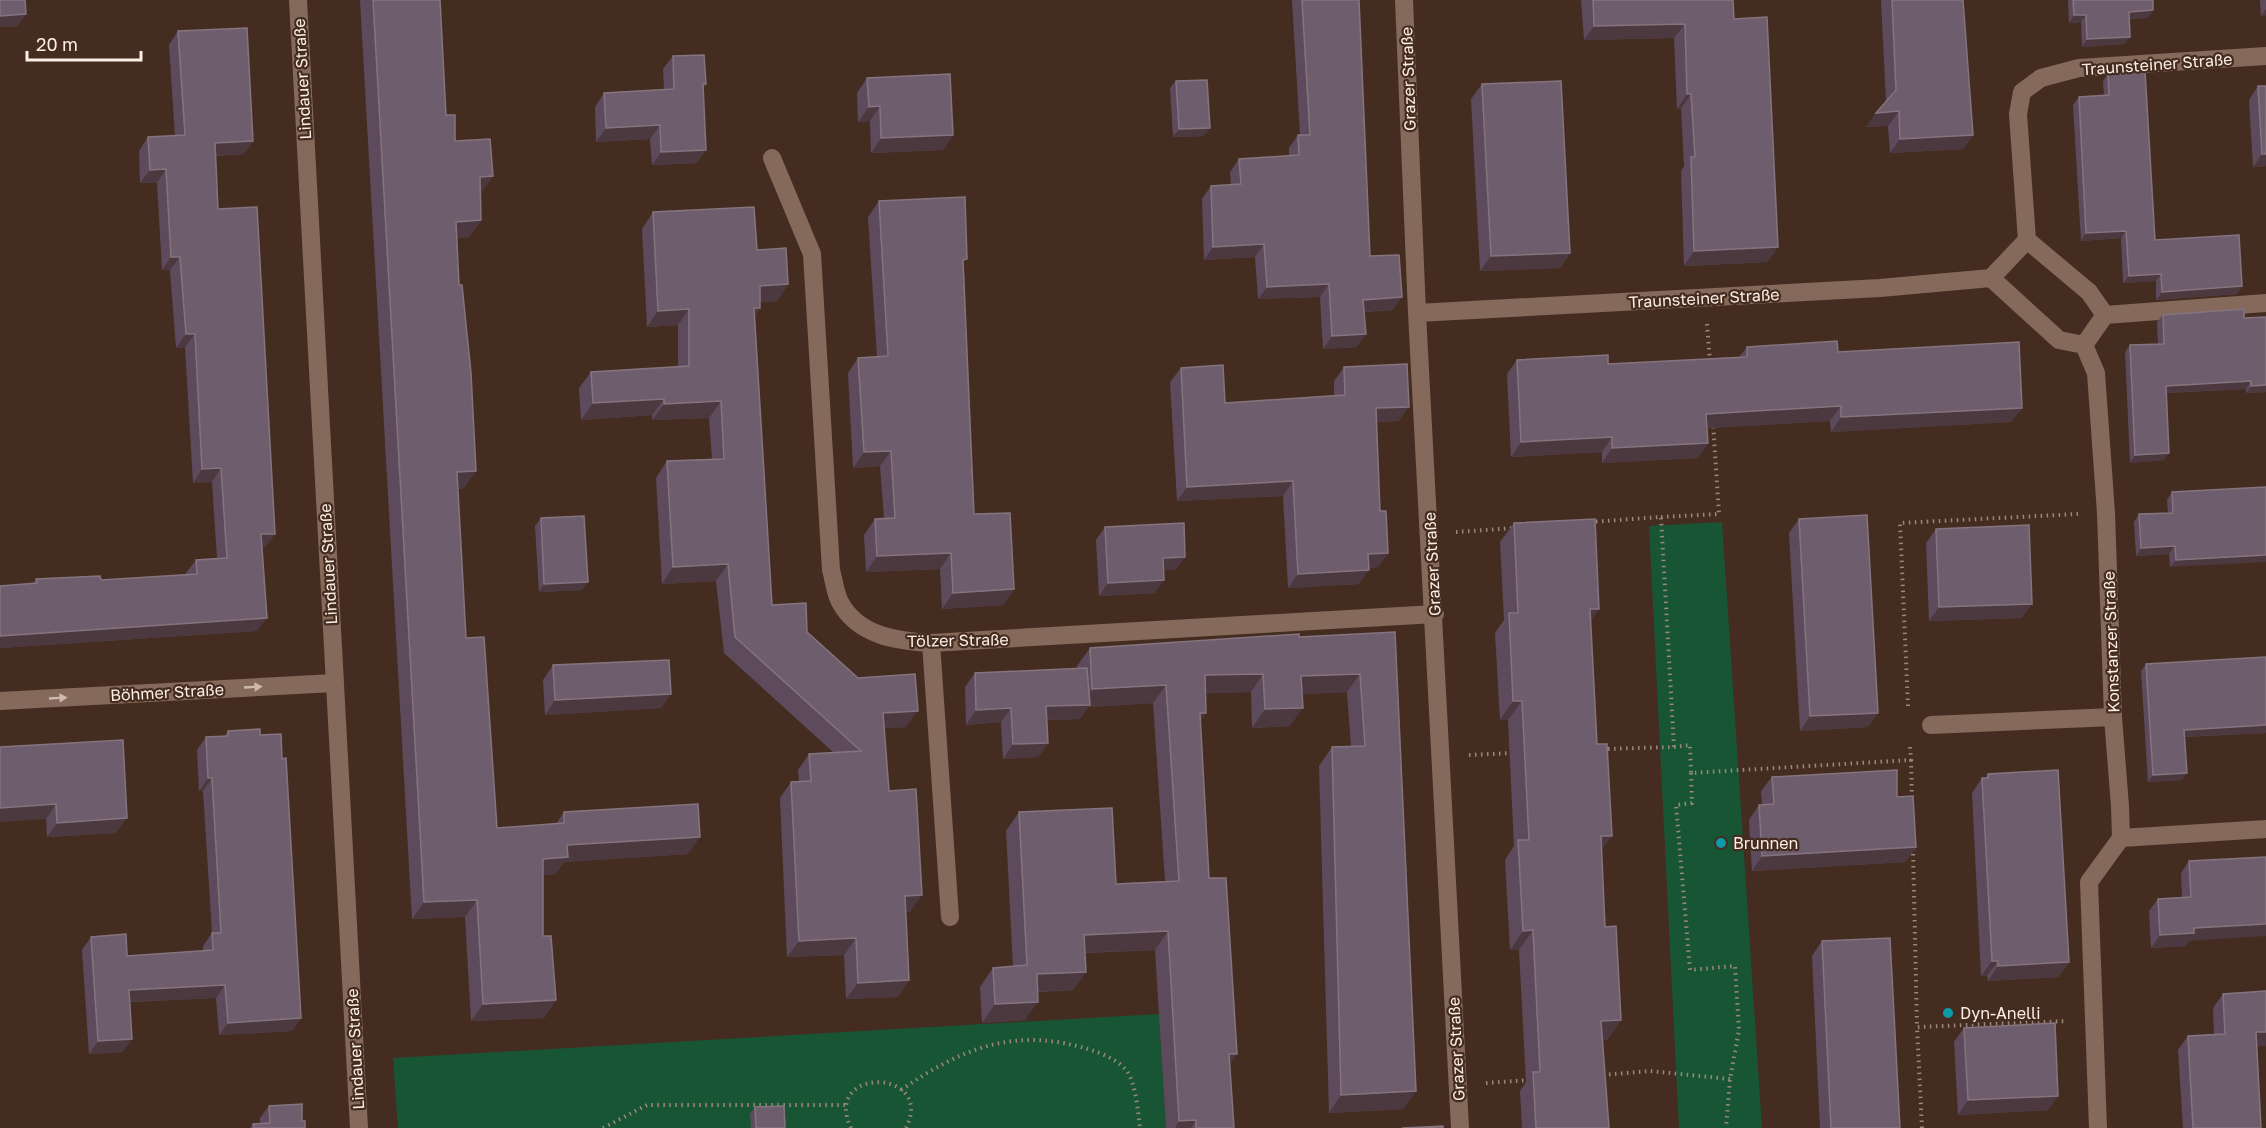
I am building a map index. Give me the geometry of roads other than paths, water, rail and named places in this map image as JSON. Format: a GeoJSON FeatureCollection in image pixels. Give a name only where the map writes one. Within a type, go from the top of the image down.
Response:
{"type":"FeatureCollection","features":[{"type":"Feature","properties":{"kind":"street","name":"Lindauer Straße"},"geometry":{"type":"LineString","coordinates":[[298,0],[359,1128]]}},
{"type":"Feature","properties":{"kind":"street","name":"Grazer Straße"},"geometry":{"type":"LineString","coordinates":[[1404,0],[1417,313],[1435,614],[1460,1128]]}},
{"type":"Feature","properties":{"kind":"street","name":"Traunsteiner Straße"},"geometry":{"type":"LineString","coordinates":[[2027,240],[2019,114],[2022,92],[2041,78],[2079,68],[2266,56]]}},
{"type":"Feature","properties":{"kind":"street","name":"Tölzer Straße"},"geometry":{"type":"LineString","coordinates":[[772,158],[812,254],[831,570],[840,602],[856,620],[874,633],[894,641],[931,643],[1435,614]]}},
{"type":"Feature","properties":{"kind":"street"},"geometry":{"type":"LineString","coordinates":[[2027,240],[2090,292],[2105,315],[2084,345],[2060,340],[1990,278],[2027,240]]}},
{"type":"Feature","properties":{"kind":"street","name":"Traunsteiner Straße"},"geometry":{"type":"LineString","coordinates":[[1417,313],[1880,288],[1990,278]]}},
{"type":"Feature","properties":{"kind":"street"},"geometry":{"type":"LineString","coordinates":[[2105,315],[2266,303]]}},
{"type":"Feature","properties":{"kind":"street","name":"Konstanzer Straße"},"geometry":{"type":"LineString","coordinates":[[2084,345],[2096,373],[2106,513],[2113,717],[2121,838]]}},
{"type":"Feature","properties":{"kind":"street"},"geometry":{"type":"LineString","coordinates":[[931,643],[950,918]]}},
{"type":"Feature","properties":{"kind":"street","name":"Böhmer Straße"},"geometry":{"type":"LineString","coordinates":[[0,701],[334,683]]}},
{"type":"Feature","properties":{"kind":"street"},"geometry":{"type":"LineString","coordinates":[[1931,725],[2113,717]]}},
{"type":"Feature","properties":{"kind":"street"},"geometry":{"type":"LineString","coordinates":[[2098,1128],[2090,882],[2121,838],[2266,829]]}},
{"type":"Feature","properties":{"kind":"place","name":"Brunnen"},"geometry":{"type":"Point","coordinates":[1721,843]}},
{"type":"Feature","properties":{"kind":"place","name":"Dyn-Anelli"},"geometry":{"type":"Point","coordinates":[1948,1013]}}]}
